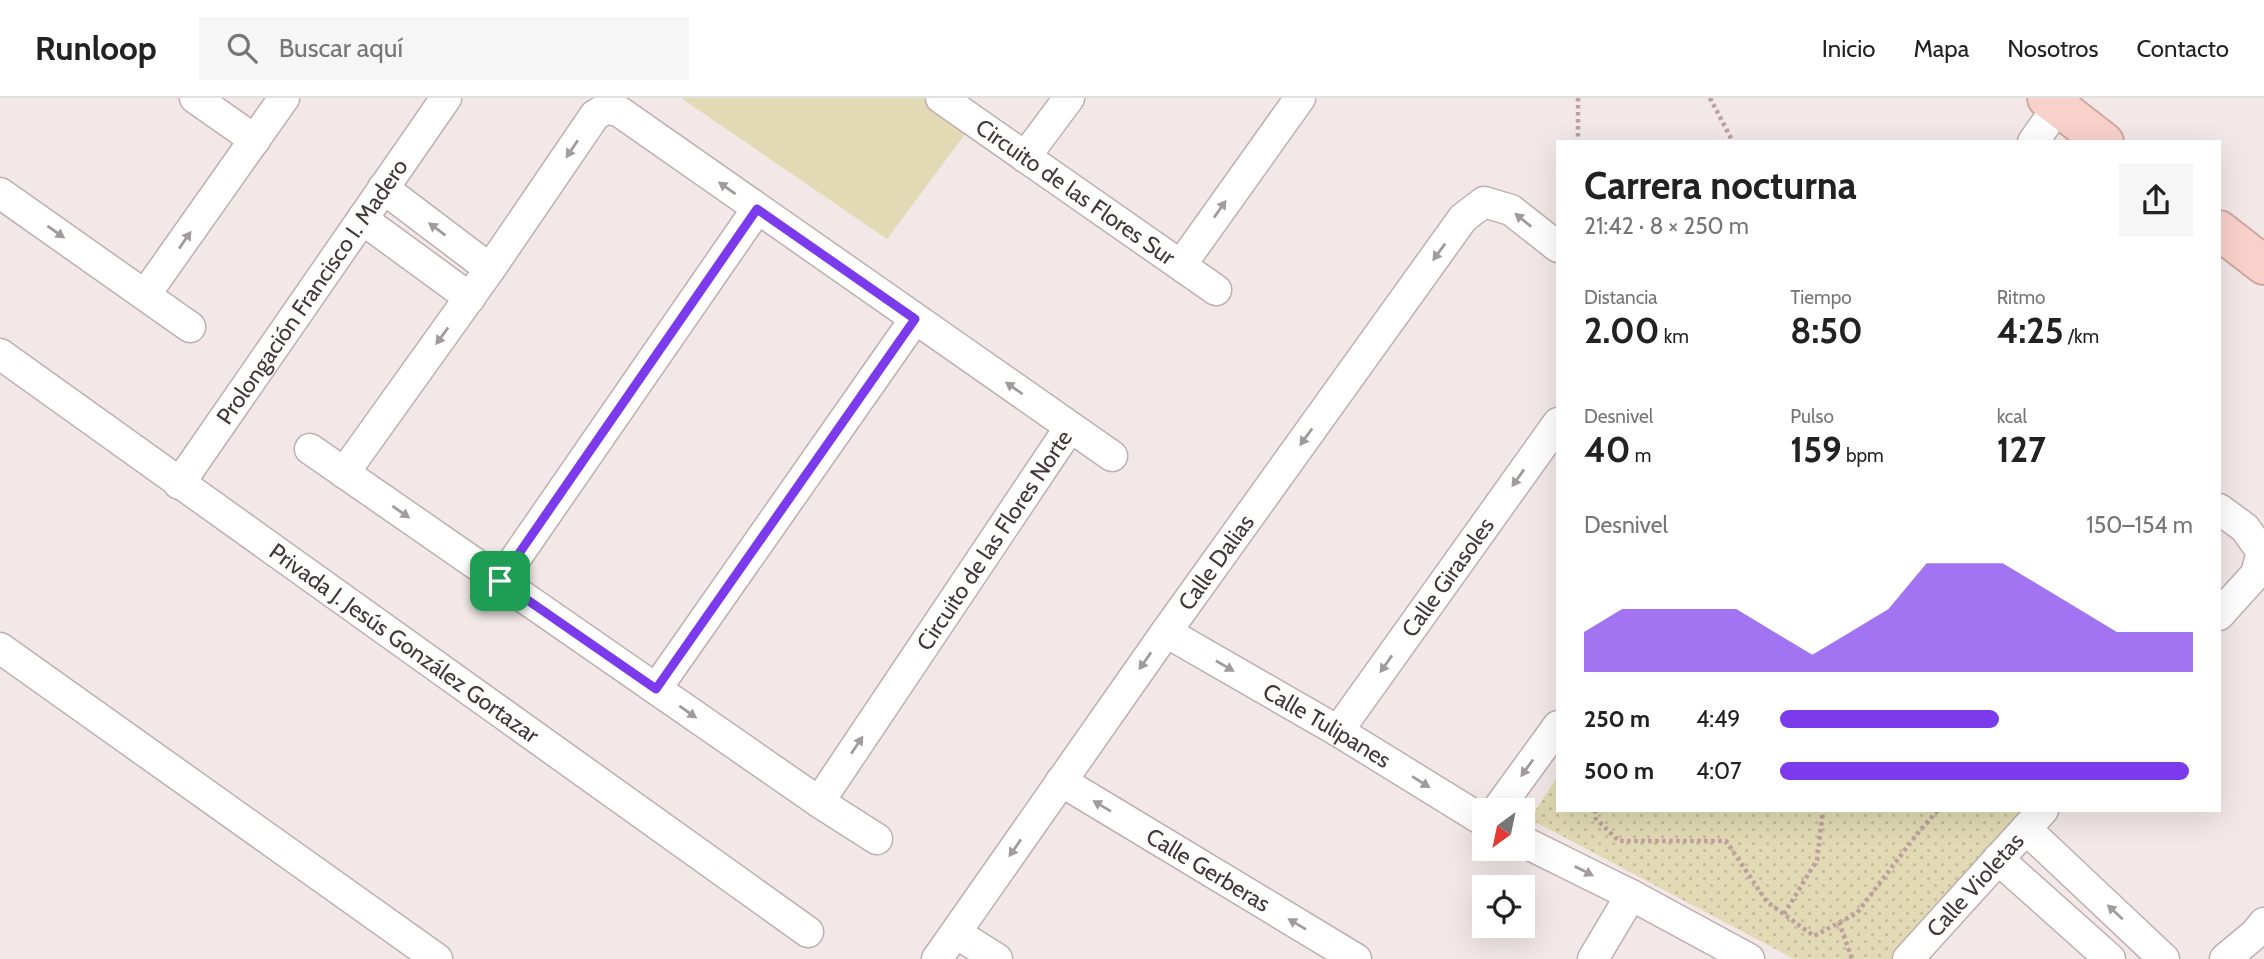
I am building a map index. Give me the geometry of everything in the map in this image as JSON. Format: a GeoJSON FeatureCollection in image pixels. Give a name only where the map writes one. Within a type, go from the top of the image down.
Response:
{"type":"FeatureCollection","features":[{"type":"Feature","properties":{"kind":"main road"},"geometry":{"type":"LineString","coordinates":[[2057,101],[2102,140]]}},
{"type":"Feature","properties":{"kind":"main road"},"geometry":{"type":"LineString","coordinates":[[2221,232],[2264,265]]}},
{"type":"Feature","properties":{"kind":"street"},"geometry":{"type":"LineString","coordinates":[[195,98],[255,140]]}},
{"type":"Feature","properties":{"kind":"street"},"geometry":{"type":"LineString","coordinates":[[145,295],[284,98]]}},
{"type":"Feature","properties":{"kind":"street","name":"Prolongación Francisco I. Madero"},"geometry":{"type":"LineString","coordinates":[[179,484],[446,98]]}},
{"type":"Feature","properties":{"kind":"street","name":"Circuito de las Flores Sur"},"geometry":{"type":"LineString","coordinates":[[941,98],[1181,265],[1300,98]]}},
{"type":"Feature","properties":{"kind":"street"},"geometry":{"type":"LineString","coordinates":[[1026,157],[1069,98]]}},
{"type":"Feature","properties":{"kind":"street"},"geometry":{"type":"LineString","coordinates":[[2034,140],[2057,101]]}},
{"type":"Feature","properties":{"kind":"street","name":"Circuito de las Flores Norte"},"geometry":{"type":"LineString","coordinates":[[344,473],[470,298],[595,115],[607,108],[620,113],[1070,427],[819,802]]}},
{"type":"Feature","properties":{"kind":"street"},"geometry":{"type":"LineString","coordinates":[[383,188],[490,269]]}},
{"type":"Feature","properties":{"kind":"street"},"geometry":{"type":"LineString","coordinates":[[0,193],[190,327]]}},
{"type":"Feature","properties":{"kind":"street","name":"Calle Dalias"},"geometry":{"type":"LineString","coordinates":[[937,959],[1166,632],[1463,218],[1484,202],[1511,210],[1556,245]]}},
{"type":"Feature","properties":{"kind":"street"},"geometry":{"type":"LineString","coordinates":[[500,581],[757,209]]}},
{"type":"Feature","properties":{"kind":"street"},"geometry":{"type":"LineString","coordinates":[[362,219],[470,298]]}},
{"type":"Feature","properties":{"kind":"street"},"geometry":{"type":"LineString","coordinates":[[1181,265],[1216,290]]}},
{"type":"Feature","properties":{"kind":"street"},"geometry":{"type":"LineString","coordinates":[[656,689],[915,319]]}},
{"type":"Feature","properties":{"kind":"street","name":"Privada J. Jesús González Gortazar"},"geometry":{"type":"LineString","coordinates":[[0,354],[808,932]]}},
{"type":"Feature","properties":{"kind":"street","name":"Calle Girasoles"},"geometry":{"type":"LineString","coordinates":[[1338,731],[1556,426]]}},
{"type":"Feature","properties":{"kind":"street"},"geometry":{"type":"LineString","coordinates":[[1070,427],[1112,456]]}},
{"type":"Feature","properties":{"kind":"street"},"geometry":{"type":"LineString","coordinates":[[310,449],[819,802],[877,839]]}},
{"type":"Feature","properties":{"kind":"street"},"geometry":{"type":"LineString","coordinates":[[2221,510],[2245,528],[2262,552],[2256,574],[2221,613]]}},
{"type":"Feature","properties":{"kind":"street","name":"Calle Tulipanes"},"geometry":{"type":"LineString","coordinates":[[1166,632],[1338,731],[1472,814]]}},
{"type":"Feature","properties":{"kind":"street"},"geometry":{"type":"LineString","coordinates":[[0,648],[437,959]]}},
{"type":"Feature","properties":{"kind":"street"},"geometry":{"type":"LineString","coordinates":[[1506,798],[1556,729]]}},
{"type":"Feature","properties":{"kind":"street","name":"Calle Gerberas"},"geometry":{"type":"LineString","coordinates":[[1061,781],[1356,959]]}},
{"type":"Feature","properties":{"kind":"street"},"geometry":{"type":"LineString","coordinates":[[2035,820],[2164,959]]}},
{"type":"Feature","properties":{"kind":"street","name":"Calle Violetas"},"geometry":{"type":"LineString","coordinates":[[1908,959],[2035,820]]}},
{"type":"Feature","properties":{"kind":"street"},"geometry":{"type":"LineString","coordinates":[[1535,847],[1631,895],[1749,959]]}},
{"type":"Feature","properties":{"kind":"street"},"geometry":{"type":"LineString","coordinates":[[1998,859],[2110,959]]}},
{"type":"Feature","properties":{"kind":"street"},"geometry":{"type":"LineString","coordinates":[[1593,959],[1631,895]]}},
{"type":"Feature","properties":{"kind":"street"},"geometry":{"type":"LineString","coordinates":[[2225,959],[2264,923]]}},
{"type":"Feature","properties":{"kind":"street"},"geometry":{"type":"LineString","coordinates":[[956,933],[997,959]]}},
{"type":"Feature","properties":{"kind":"path"},"geometry":{"type":"LineString","coordinates":[[1578,98],[1578,140]]}},
{"type":"Feature","properties":{"kind":"path"},"geometry":{"type":"LineString","coordinates":[[1710,98],[1732,140]]}},
{"type":"Feature","properties":{"kind":"path"},"geometry":{"type":"LineString","coordinates":[[1595,812],[1596,819],[1619,841],[1727,841],[1767,902],[1814,936],[1857,913],[1936,812]]}},
{"type":"Feature","properties":{"kind":"path"},"geometry":{"type":"LineString","coordinates":[[1784,914],[1817,860],[1823,812]]}},
{"type":"Feature","properties":{"kind":"path"},"geometry":{"type":"LineString","coordinates":[[1839,922],[1852,959]]}},
{"type":"Feature","properties":{"kind":"shaded area"},"geometry":{"type":"Polygon","coordinates":[[[681,98],[923,98],[968,130],[887,239],[681,98]]]}},
{"type":"Feature","properties":{"kind":"shaded area"},"geometry":{"type":"Polygon","coordinates":[[[1556,779],[1556,812],[2030,812],[1894,959],[1794,959],[1535,822],[1535,811],[1556,779]]]}},
{"type":"Feature","properties":{"kind":"route"},"geometry":{"type":"LineString","coordinates":[[757,209],[915,319],[656,689],[500,581],[757,209]]}}]}
